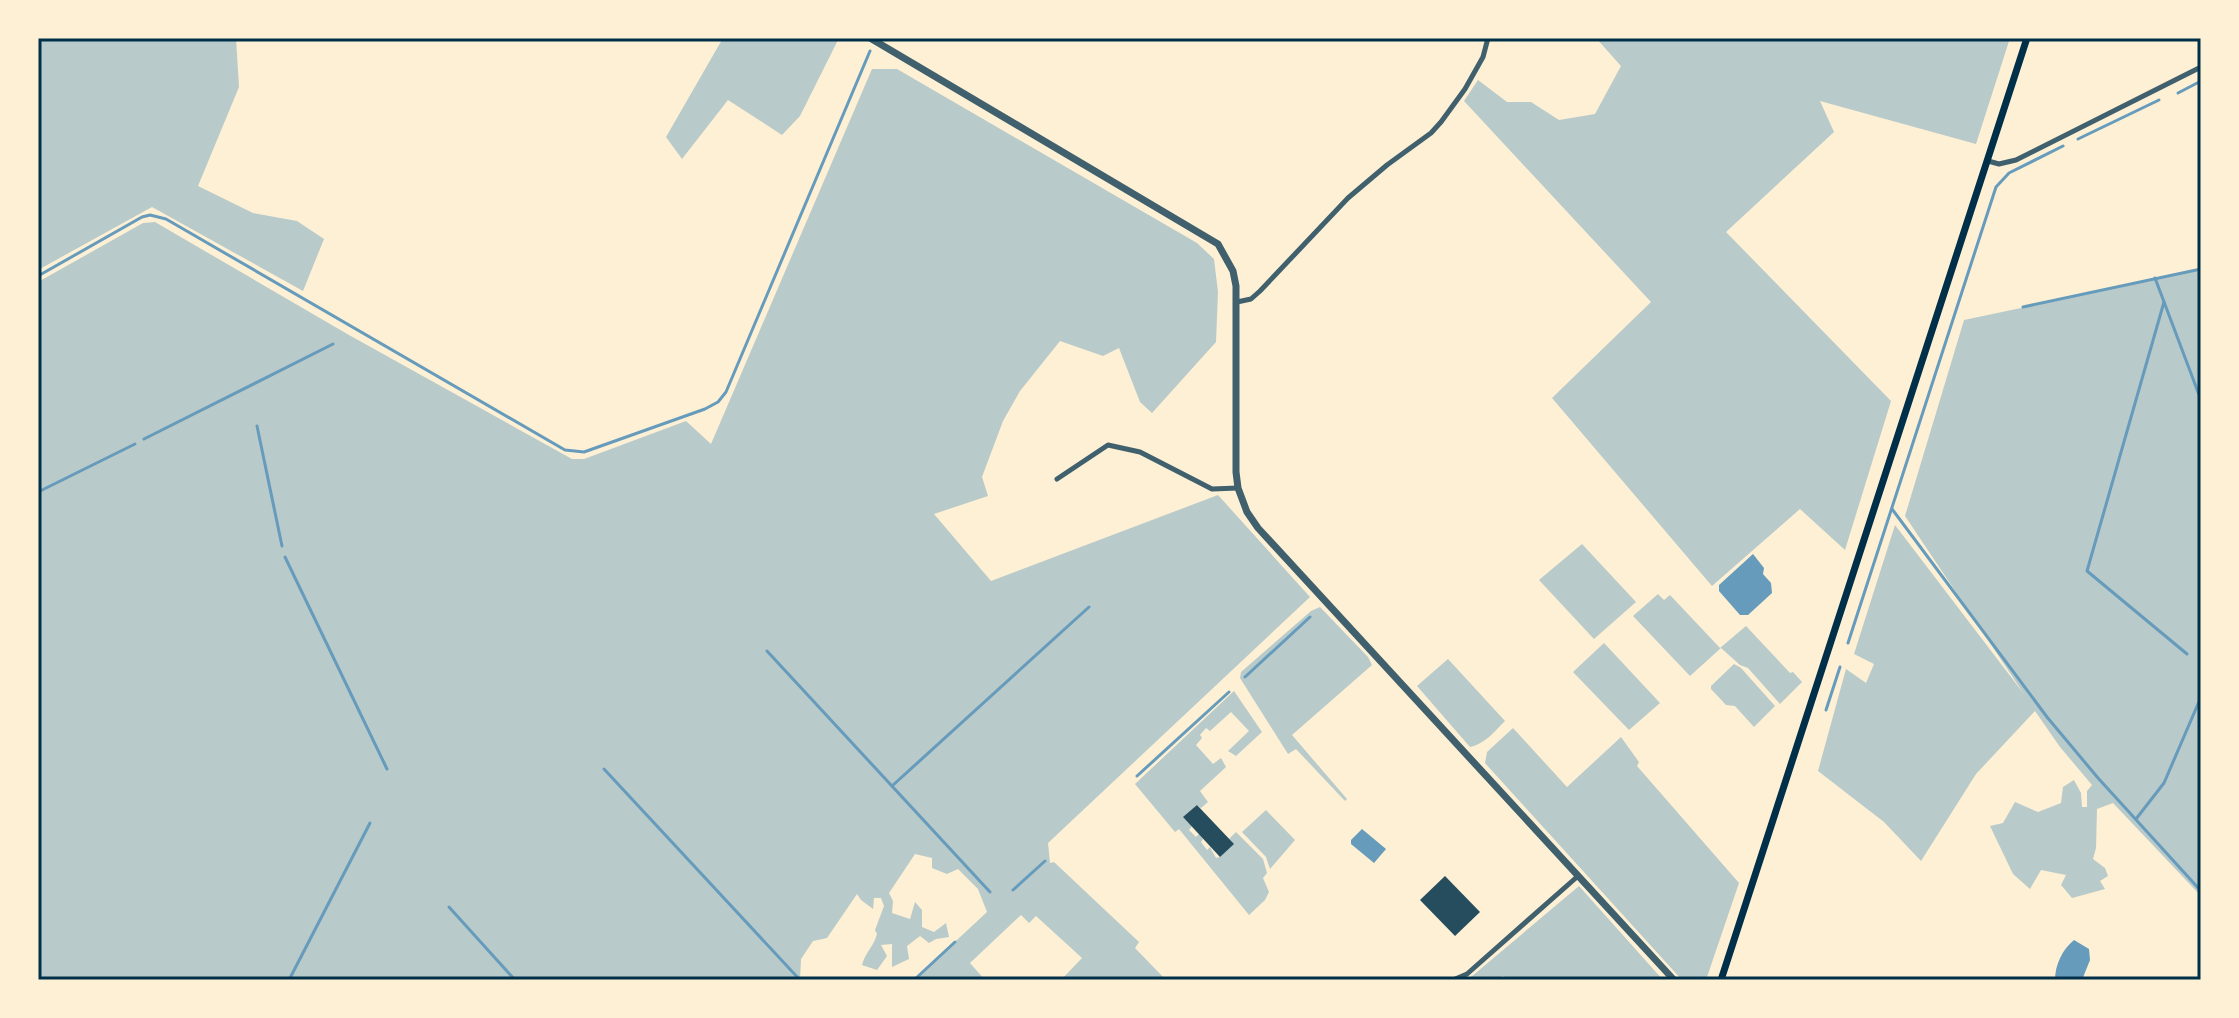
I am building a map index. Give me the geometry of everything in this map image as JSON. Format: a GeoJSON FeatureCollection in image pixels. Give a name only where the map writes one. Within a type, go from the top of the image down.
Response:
{"type":"FeatureCollection","features":[{"type":"Feature","properties":{"kind":"main road"},"geometry":{"type":"LineString","coordinates":[[1721,980],[2027,38]]}},
{"type":"Feature","properties":{"kind":"street"},"geometry":{"type":"LineString","coordinates":[[870,38],[1218,244],[1233,271],[1237,302],[1236,447],[1238,488],[1247,512],[1258,528],[1674,980]]}},
{"type":"Feature","properties":{"kind":"street"},"geometry":{"type":"LineString","coordinates":[[1237,302],[1251,299],[1348,198],[1431,133],[1465,89],[1483,57],[1488,38]]}},
{"type":"Feature","properties":{"kind":"street"},"geometry":{"type":"LineString","coordinates":[[1988,161],[1999,164],[2016,160],[2201,67]]}},
{"type":"Feature","properties":{"kind":"street"},"geometry":{"type":"LineString","coordinates":[[1057,479],[1108,445],[1140,452],[1202,486],[1212,489],[1238,488]]}},
{"type":"Feature","properties":{"kind":"street"},"geometry":{"type":"LineString","coordinates":[[1453,980],[1467,974],[1578,876]]}},
{"type":"Feature","properties":{"kind":"shaded area"},"geometry":{"type":"Polygon","coordinates":[[[38,38],[236,38],[239,87],[198,186],[253,213],[297,221],[324,239],[303,291],[152,207],[38,270],[38,38]]]}},
{"type":"Feature","properties":{"kind":"shaded area"},"geometry":{"type":"Polygon","coordinates":[[[723,38],[839,38],[800,116],[782,135],[728,100],[682,159],[666,137],[723,38]]]}},
{"type":"Feature","properties":{"kind":"shaded area"},"geometry":{"type":"Polygon","coordinates":[[[1596,38],[2010,38],[1976,144],[1820,101],[1834,132],[1726,232],[1891,401],[1845,550],[1800,509],[1712,586],[1552,398],[1651,302],[1464,101],[1478,80],[1507,102],[1531,102],[1559,120],[1595,114],[1621,66],[1596,38]]]}},
{"type":"Feature","properties":{"kind":"shaded area"},"geometry":{"type":"Polygon","coordinates":[[[872,69],[897,69],[1197,243],[1214,259],[1218,292],[1216,342],[1152,413],[1140,402],[1119,348],[1103,356],[1060,341],[1020,391],[1003,421],[982,477],[988,496],[934,514],[991,581],[1218,495],[1310,597],[1048,843],[1050,863],[1054,862],[1139,942],[1135,948],[1166,980],[1061,980],[1082,958],[1036,916],[1029,923],[1021,915],[970,963],[985,980],[914,980],[987,912],[978,889],[958,869],[947,874],[932,868],[932,858],[915,854],[889,893],[893,901],[892,913],[910,919],[915,902],[922,910],[922,927],[934,932],[946,923],[949,937],[929,943],[920,936],[907,946],[909,959],[892,967],[892,944],[881,945],[887,956],[877,970],[862,965],[876,938],[875,930],[884,906],[881,898],[874,898],[873,909],[857,894],[827,938],[813,941],[801,959],[800,980],[38,980],[38,282],[143,223],[155,222],[572,459],[584,459],[686,421],[711,444],[872,69]]]}},
{"type":"Feature","properties":{"kind":"shaded area"},"geometry":{"type":"Polygon","coordinates":[[[2201,270],[2201,896],[2113,803],[2097,809],[2093,859],[2105,868],[2108,876],[2100,881],[2105,889],[2072,898],[2061,885],[2066,875],[2041,870],[2030,889],[2013,874],[1990,826],[2003,823],[2015,802],[2038,812],[2061,803],[2063,787],[2074,780],[2081,793],[2082,807],[2087,807],[2087,791],[2092,785],[2035,711],[1976,774],[1921,861],[1884,822],[1818,771],[1846,669],[1866,683],[1874,664],[1854,654],[1895,525],[2024,694],[1905,516],[1964,320],[2201,270]]]}},
{"type":"Feature","properties":{"kind":"shaded area"},"geometry":{"type":"Polygon","coordinates":[[[1582,544],[1636,602],[1594,639],[1539,580],[1582,544]]]}},
{"type":"Feature","properties":{"kind":"shaded area"},"geometry":{"type":"Polygon","coordinates":[[[1658,594],[1664,600],[1670,595],[1720,648],[1746,626],[1802,682],[1780,704],[1748,668],[1721,648],[1690,676],[1633,616],[1658,594]]]}},
{"type":"Feature","properties":{"kind":"shaded area"},"geometry":{"type":"Polygon","coordinates":[[[1320,607],[1372,665],[1292,735],[1347,799],[1345,801],[1296,749],[1288,754],[1240,678],[1241,672],[1311,611],[1320,607]]]}},
{"type":"Feature","properties":{"kind":"shaded area"},"geometry":{"type":"Polygon","coordinates":[[[1604,643],[1660,703],[1629,730],[1573,672],[1604,643]]]}},
{"type":"Feature","properties":{"kind":"shaded area"},"geometry":{"type":"Polygon","coordinates":[[[1448,659],[1505,721],[1485,740],[1470,747],[1417,686],[1448,659]]]}},
{"type":"Feature","properties":{"kind":"shaded area"},"geometry":{"type":"Polygon","coordinates":[[[1734,664],[1775,706],[1754,727],[1735,706],[1726,705],[1711,689],[1734,664]]]}},
{"type":"Feature","properties":{"kind":"shaded area"},"geometry":{"type":"Polygon","coordinates":[[[1234,691],[1262,732],[1236,756],[1228,751],[1249,731],[1231,712],[1210,731],[1206,728],[1196,745],[1213,764],[1221,758],[1226,767],[1200,791],[1208,802],[1201,808],[1197,805],[1184,818],[1192,826],[1189,830],[1196,837],[1199,834],[1203,839],[1201,842],[1207,850],[1210,847],[1216,858],[1220,857],[1236,832],[1263,859],[1267,873],[1263,878],[1269,892],[1249,915],[1179,829],[1175,832],[1135,784],[1234,691]]]}},
{"type":"Feature","properties":{"kind":"shaded area"},"geometry":{"type":"Polygon","coordinates":[[[1513,728],[1567,787],[1621,737],[1639,762],[1637,766],[1739,883],[1706,980],[1682,980],[1485,763],[1487,752],[1513,728]]]}},
{"type":"Feature","properties":{"kind":"shaded area"},"geometry":{"type":"Polygon","coordinates":[[[1266,810],[1295,840],[1270,869],[1266,857],[1242,832],[1266,810]]]}},
{"type":"Feature","properties":{"kind":"shaded area"},"geometry":{"type":"Polygon","coordinates":[[[1579,886],[1663,980],[1507,980],[1504,976],[1473,980],[1471,977],[1579,886]]]}},
{"type":"Feature","properties":{"kind":"water"},"geometry":{"type":"Polygon","coordinates":[[[1753,554],[1764,568],[1763,574],[1771,583],[1772,593],[1748,615],[1740,615],[1719,591],[1719,585],[1753,554]]]}},
{"type":"Feature","properties":{"kind":"water"},"geometry":{"type":"Polygon","coordinates":[[[1362,829],[1386,849],[1374,863],[1351,844],[1362,829]]]}},
{"type":"Feature","properties":{"kind":"water"},"geometry":{"type":"Polygon","coordinates":[[[2074,940],[2089,949],[2090,960],[2082,980],[2055,980],[2060,958],[2074,940]]]}},
{"type":"Feature","properties":{"kind":"building"},"geometry":{"type":"Polygon","coordinates":[[[1197,805],[1234,844],[1220,857],[1183,817],[1197,805]]]}},
{"type":"Feature","properties":{"kind":"building"},"geometry":{"type":"Polygon","coordinates":[[[1445,876],[1480,912],[1455,936],[1420,900],[1445,876]]]}},
{"type":"Feature","properties":{"kind":"waterway"},"geometry":{"type":"LineString","coordinates":[[38,276],[142,217],[150,215],[166,219],[565,450],[584,452],[705,409],[718,402],[726,392],[870,51]]}},
{"type":"Feature","properties":{"kind":"waterway"},"geometry":{"type":"LineString","coordinates":[[2178,93],[2201,81]]}},
{"type":"Feature","properties":{"kind":"waterway"},"geometry":{"type":"LineString","coordinates":[[2078,139],[2159,100]]}},
{"type":"Feature","properties":{"kind":"waterway"},"geometry":{"type":"LineString","coordinates":[[1848,643],[1996,187],[2009,173],[2063,146]]}},
{"type":"Feature","properties":{"kind":"waterway"},"geometry":{"type":"LineString","coordinates":[[2023,307],[2201,269]]}},
{"type":"Feature","properties":{"kind":"waterway"},"geometry":{"type":"LineString","coordinates":[[2155,278],[2201,400]]}},
{"type":"Feature","properties":{"kind":"waterway"},"geometry":{"type":"LineString","coordinates":[[2164,302],[2087,571],[2187,654]]}},
{"type":"Feature","properties":{"kind":"waterway"},"geometry":{"type":"LineString","coordinates":[[144,439],[333,344]]}},
{"type":"Feature","properties":{"kind":"waterway"},"geometry":{"type":"LineString","coordinates":[[257,426],[282,546]]}},
{"type":"Feature","properties":{"kind":"waterway"},"geometry":{"type":"LineString","coordinates":[[38,492],[135,444]]}},
{"type":"Feature","properties":{"kind":"waterway"},"geometry":{"type":"LineString","coordinates":[[1892,509],[2047,717],[2201,891]]}},
{"type":"Feature","properties":{"kind":"waterway"},"geometry":{"type":"LineString","coordinates":[[285,557],[387,769]]}},
{"type":"Feature","properties":{"kind":"waterway"},"geometry":{"type":"LineString","coordinates":[[892,786],[1089,607]]}},
{"type":"Feature","properties":{"kind":"waterway"},"geometry":{"type":"LineString","coordinates":[[1245,677],[1310,617]]}},
{"type":"Feature","properties":{"kind":"waterway"},"geometry":{"type":"LineString","coordinates":[[767,651],[990,892]]}},
{"type":"Feature","properties":{"kind":"waterway"},"geometry":{"type":"LineString","coordinates":[[1826,710],[1840,667]]}},
{"type":"Feature","properties":{"kind":"waterway"},"geometry":{"type":"LineString","coordinates":[[1137,776],[1229,692]]}},
{"type":"Feature","properties":{"kind":"waterway"},"geometry":{"type":"LineString","coordinates":[[2136,819],[2164,783],[2201,697]]}},
{"type":"Feature","properties":{"kind":"waterway"},"geometry":{"type":"LineString","coordinates":[[604,769],[800,980]]}},
{"type":"Feature","properties":{"kind":"waterway"},"geometry":{"type":"LineString","coordinates":[[289,980],[370,823]]}},
{"type":"Feature","properties":{"kind":"waterway"},"geometry":{"type":"LineString","coordinates":[[1013,890],[1045,861]]}},
{"type":"Feature","properties":{"kind":"waterway"},"geometry":{"type":"LineString","coordinates":[[449,907],[515,980]]}},
{"type":"Feature","properties":{"kind":"waterway"},"geometry":{"type":"LineString","coordinates":[[914,980],[955,942]]}}]}
